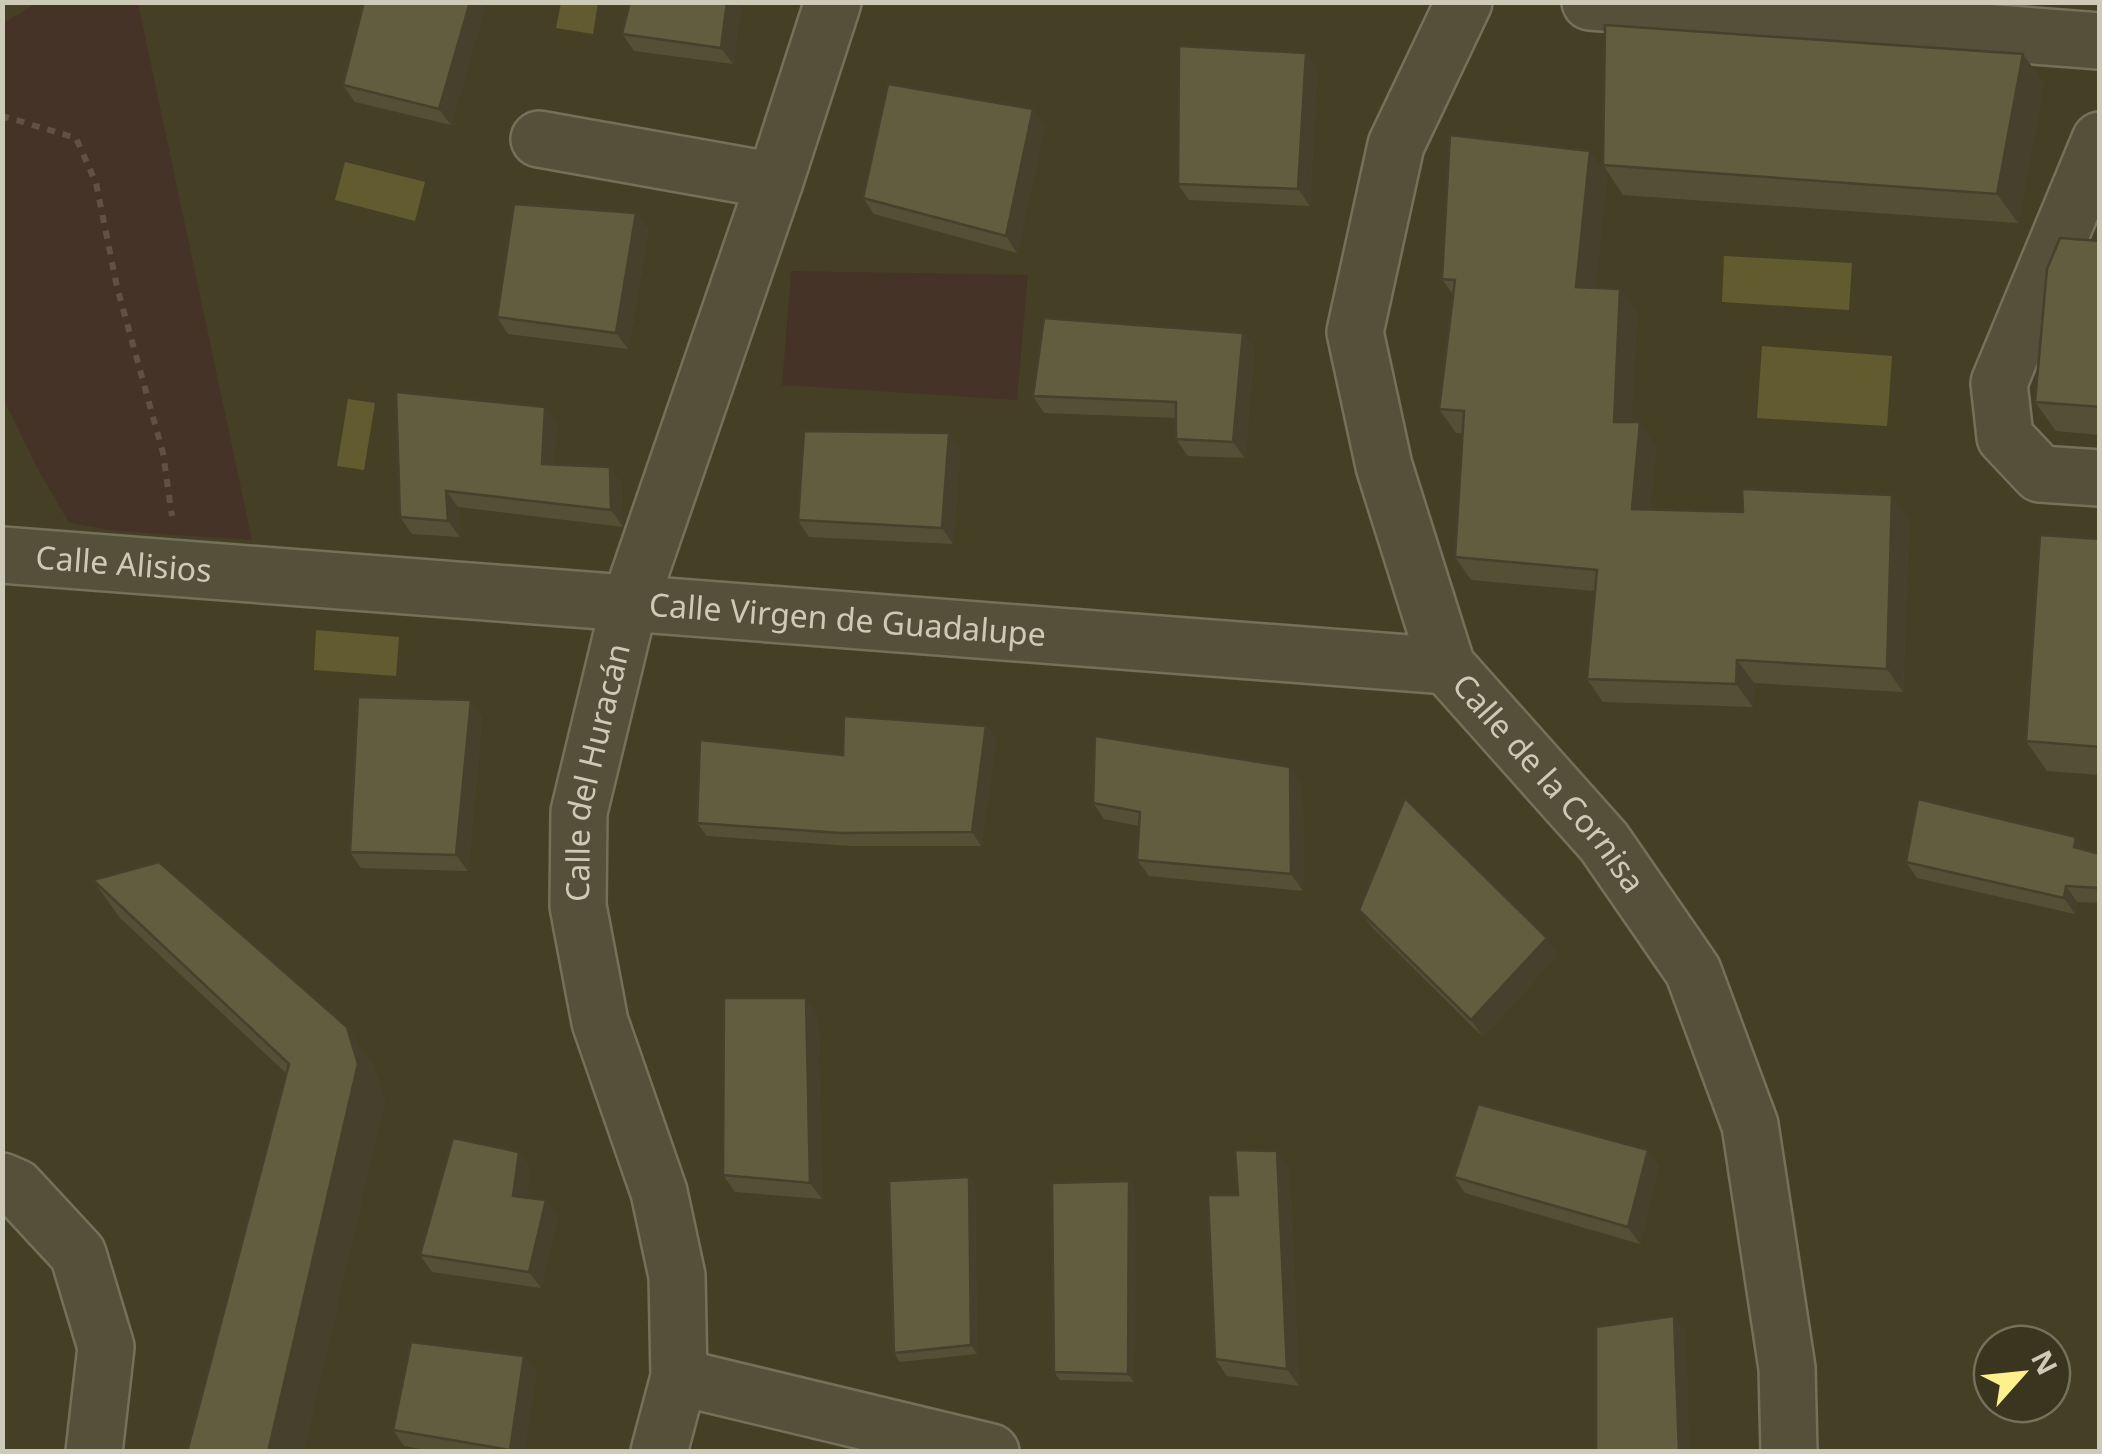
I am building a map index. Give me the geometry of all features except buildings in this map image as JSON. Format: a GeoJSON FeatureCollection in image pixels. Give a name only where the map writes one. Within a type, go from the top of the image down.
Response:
{"type":"FeatureCollection","features":[{"type":"Feature","properties":{"kind":"street","name":"Calle del Huracán"},"geometry":{"type":"LineString","coordinates":[[659,1452],[679,1376],[677,1276],[659,1192],[600,1022],[578,906],[579,812],[629,605],[833,2]]}},
{"type":"Feature","properties":{"kind":"street","name":"Calle de la Cornisa"},"geometry":{"type":"LineString","coordinates":[[1464,2],[1396,145],[1355,332],[1384,466],[1447,666],[1604,842],[1693,972],[1750,1124],[1787,1368],[1789,1452]]}},
{"type":"Feature","properties":{"kind":"street"},"geometry":{"type":"LineString","coordinates":[[1590,2],[2100,41]]}},
{"type":"Feature","properties":{"kind":"street"},"geometry":{"type":"LineString","coordinates":[[538,138],[775,181]]}},
{"type":"Feature","properties":{"kind":"street"},"geometry":{"type":"LineString","coordinates":[[2100,140],[1999,384],[2005,437],[2040,474],[2100,478]]}},
{"type":"Feature","properties":{"kind":"street","name":"Calle Alisios"},"geometry":{"type":"LineString","coordinates":[[2,555],[248,571]]}},
{"type":"Feature","properties":{"kind":"street","name":"Calle Virgen de Guadalupe"},"geometry":{"type":"LineString","coordinates":[[248,571],[629,605],[1447,666]]}},
{"type":"Feature","properties":{"kind":"street"},"geometry":{"type":"LineString","coordinates":[[2,1181],[16,1187],[78,1254],[106,1348],[94,1452]]}},
{"type":"Feature","properties":{"kind":"street"},"geometry":{"type":"LineString","coordinates":[[679,1376],[992,1452]]}},
{"type":"Feature","properties":{"kind":"path"},"geometry":{"type":"LineString","coordinates":[[2,120],[76,138],[96,183],[117,287],[163,453],[179,566]]}},
{"type":"Feature","properties":{"kind":"shaded area"},"geometry":{"type":"Polygon","coordinates":[[[37,3],[138,3],[252,540],[117,531],[69,523],[3,398],[3,23],[37,3]]]}},
{"type":"Feature","properties":{"kind":"shaded area"},"geometry":{"type":"Polygon","coordinates":[[[561,3],[598,3],[593,34],[556,28],[561,3]]]}},
{"type":"Feature","properties":{"kind":"shaded area"},"geometry":{"type":"Polygon","coordinates":[[[345,162],[425,182],[415,221],[335,200],[345,162]]]}},
{"type":"Feature","properties":{"kind":"shaded area"},"geometry":{"type":"Polygon","coordinates":[[[1724,256],[1852,263],[1849,310],[1722,302],[1724,256]]]}},
{"type":"Feature","properties":{"kind":"shaded area"},"geometry":{"type":"Polygon","coordinates":[[[791,271],[1028,275],[1017,400],[782,385],[791,271]]]}},
{"type":"Feature","properties":{"kind":"shaded area"},"geometry":{"type":"Polygon","coordinates":[[[1762,346],[1892,356],[1887,426],[1757,418],[1762,346]]]}},
{"type":"Feature","properties":{"kind":"shaded area"},"geometry":{"type":"Polygon","coordinates":[[[348,399],[375,403],[364,470],[337,466],[348,399]]]}},
{"type":"Feature","properties":{"kind":"shaded area"},"geometry":{"type":"Polygon","coordinates":[[[316,630],[399,637],[396,676],[314,670],[316,630]]]}}]}
